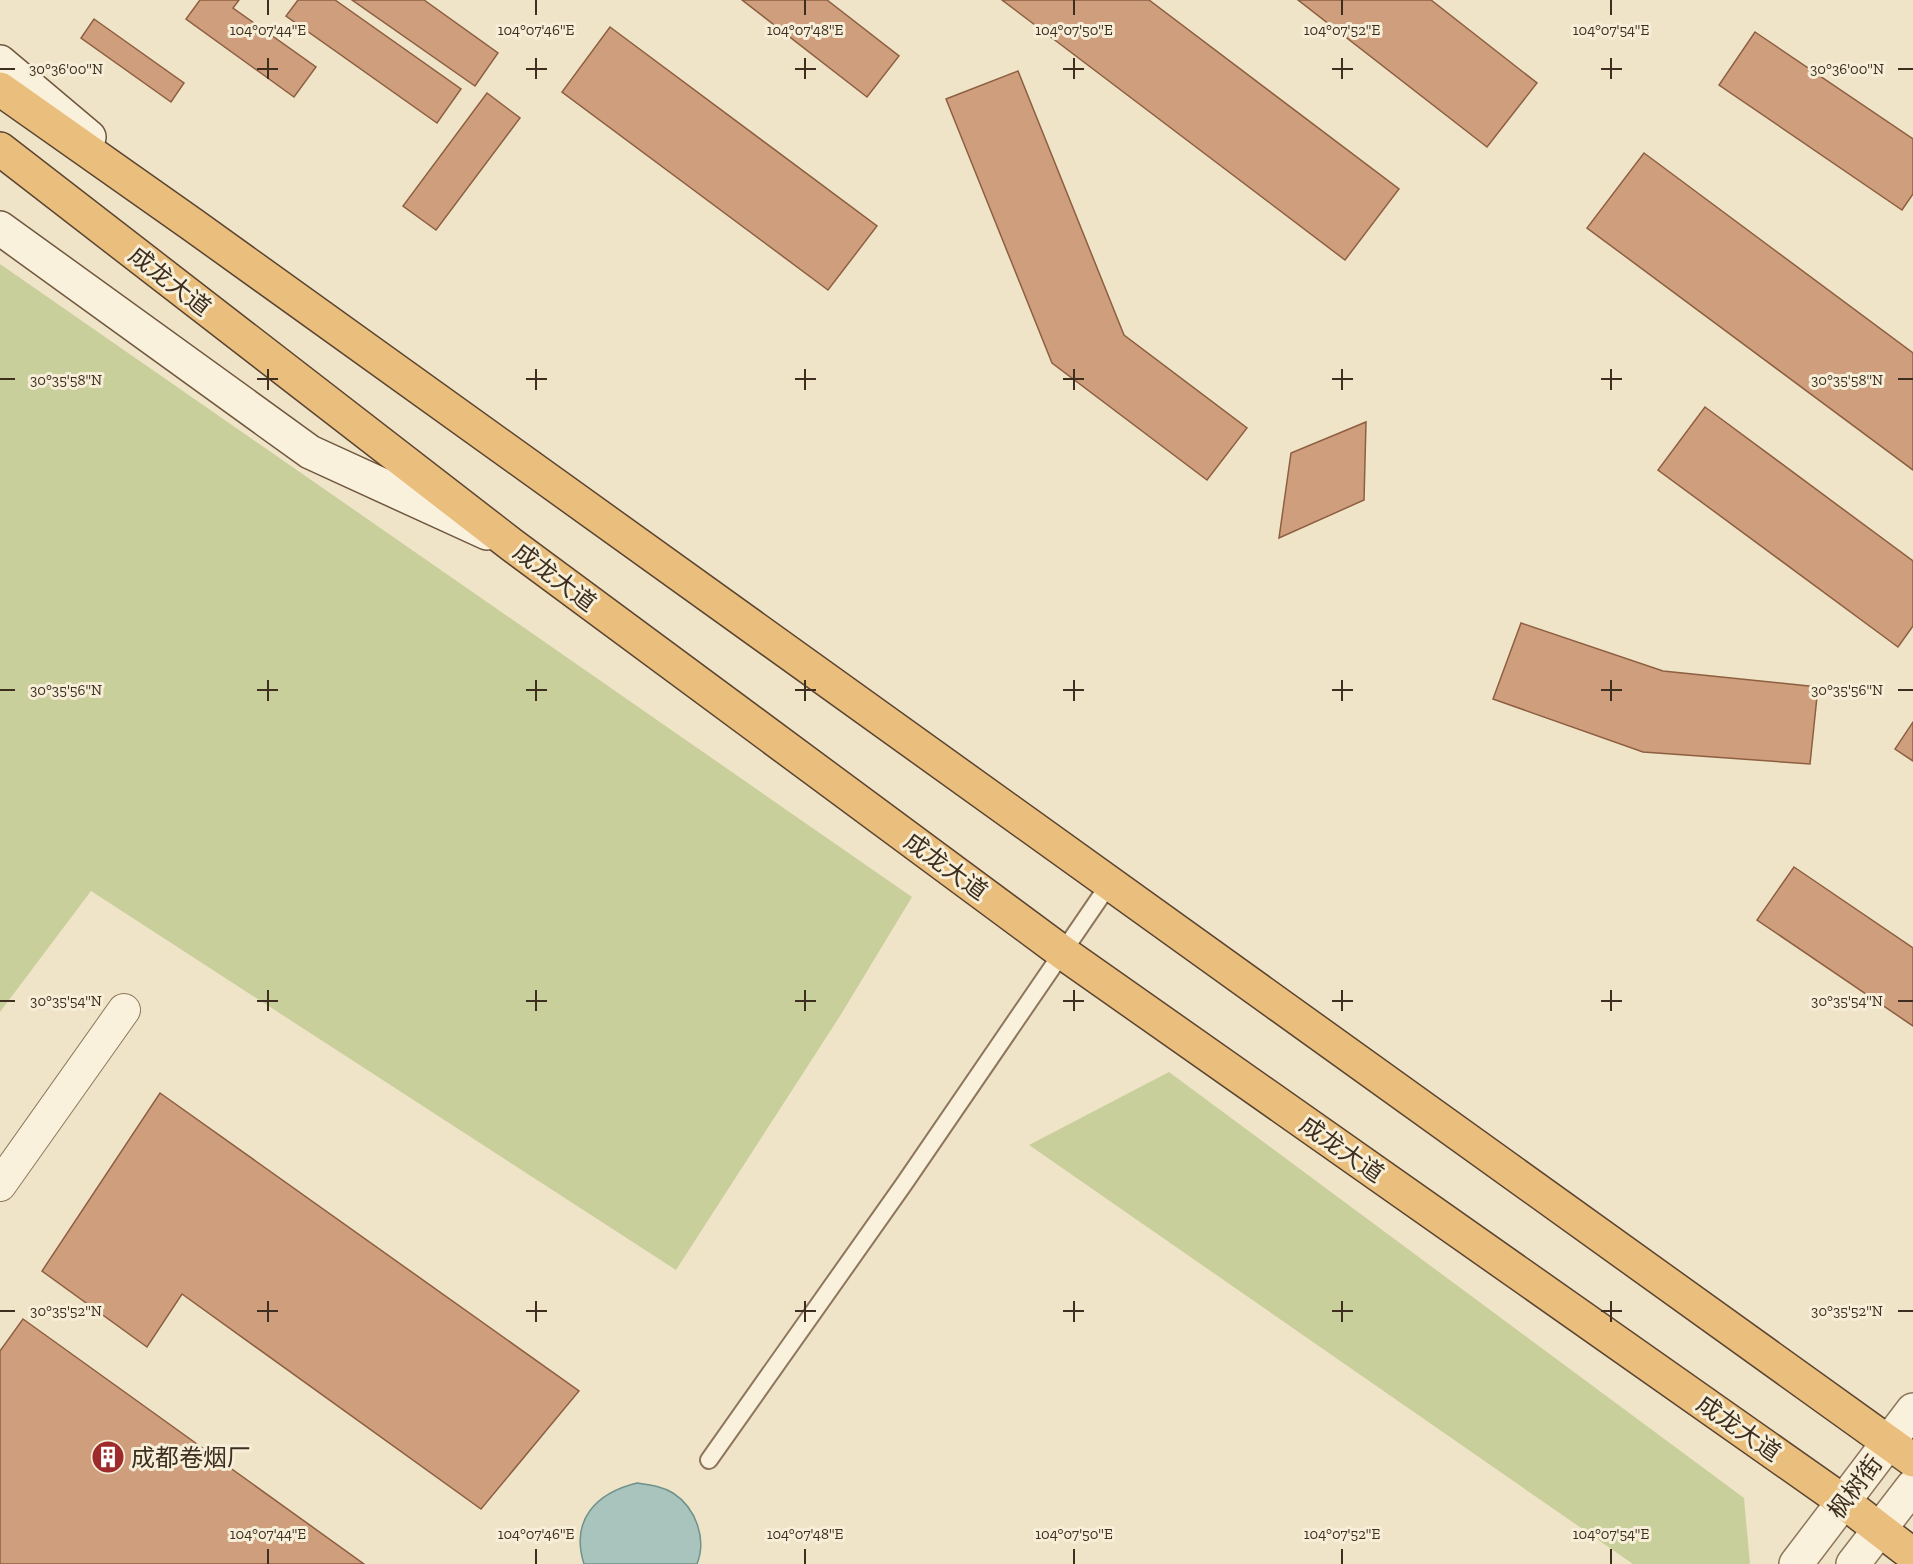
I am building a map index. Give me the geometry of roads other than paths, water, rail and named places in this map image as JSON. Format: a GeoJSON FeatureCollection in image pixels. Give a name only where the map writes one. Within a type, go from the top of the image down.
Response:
{"type":"FeatureCollection","features":[{"type":"Feature","properties":{"kind":"highway"},"geometry":{"type":"LineString","coordinates":[[0,90],[193,225],[1901,1451]]}},
{"type":"Feature","properties":{"kind":"highway","name":"成龙大道"},"geometry":{"type":"LineString","coordinates":[[0,149],[512,545],[1062,952],[1844,1502],[1913,1555]]}},
{"type":"Feature","properties":{"kind":"main road"},"geometry":{"type":"LineString","coordinates":[[0,62],[193,225]]}},
{"type":"Feature","properties":{"kind":"main road"},"geometry":{"type":"LineString","coordinates":[[0,228],[310,452],[512,545]]}},
{"type":"Feature","properties":{"kind":"main road","name":"枫树街"},"geometry":{"type":"LineString","coordinates":[[1796,1564],[1844,1502],[1901,1451],[1913,1410]]}},
{"type":"Feature","properties":{"kind":"main road","name":"枫树街"},"geometry":{"type":"LineString","coordinates":[[1853,1564],[1913,1486]]}},
{"type":"Feature","properties":{"kind":"street"},"geometry":{"type":"LineString","coordinates":[[0,1185],[124,1010]]}},
{"type":"Feature","properties":{"kind":"lane"},"geometry":{"type":"LineString","coordinates":[[709,1460],[904,1184],[1110,883]]}},
{"type":"Feature","properties":{"kind":"water"},"geometry":{"type":"Polygon","coordinates":[[[637,1483],[669,1491],[688,1507],[700,1535],[700,1554],[697,1564],[584,1564],[581,1534],[590,1511],[609,1494],[637,1483]]]}},
{"type":"Feature","properties":{"kind":"place","name":"成都卷烟厂"},"geometry":{"type":"Point","coordinates":[108,1457]}}]}
